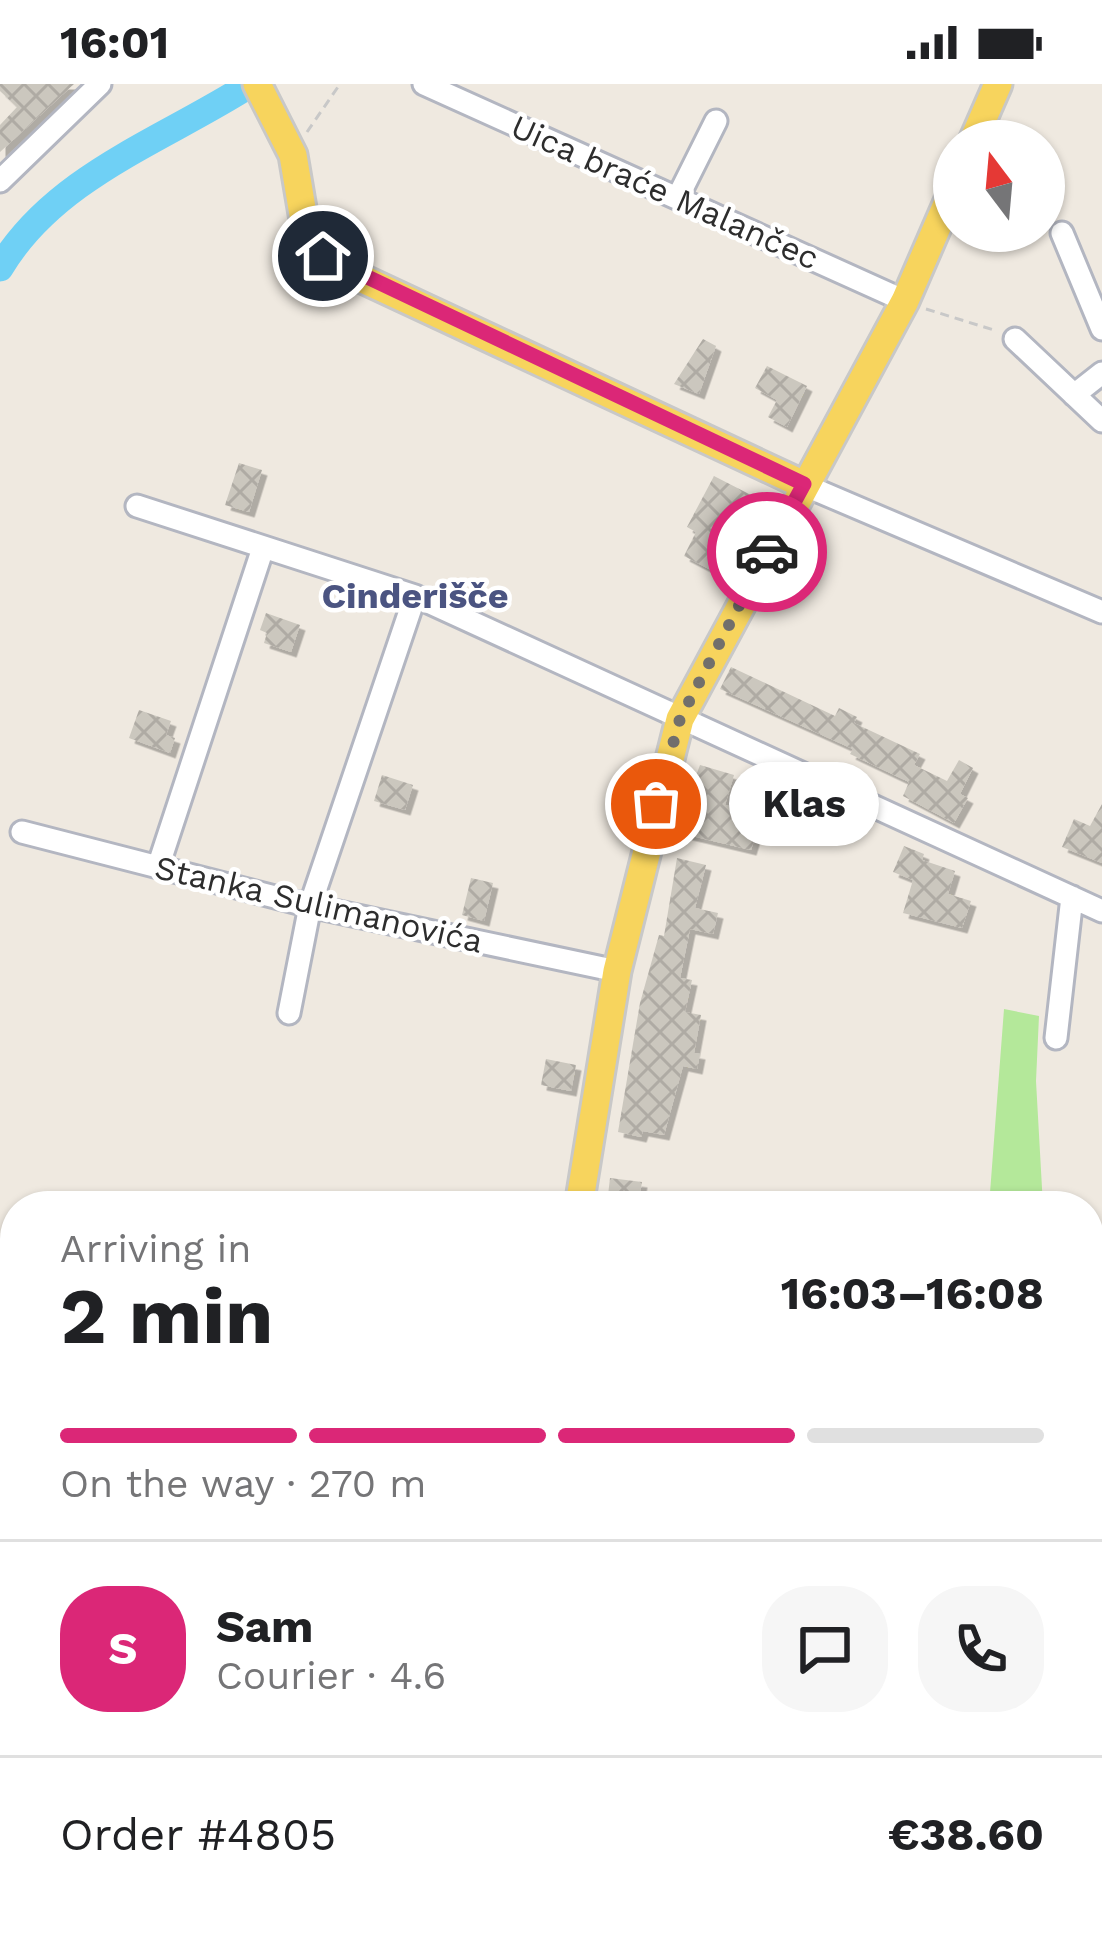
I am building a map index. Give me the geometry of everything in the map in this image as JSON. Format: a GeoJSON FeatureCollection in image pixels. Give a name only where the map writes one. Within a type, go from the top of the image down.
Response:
{"type":"FeatureCollection","features":[{"type":"Feature","properties":{"kind":"main road"},"geometry":{"type":"LineString","coordinates":[[982,120],[998,84]]}},
{"type":"Feature","properties":{"kind":"main road"},"geometry":{"type":"LineString","coordinates":[[263,95],[293,155],[306,232],[335,266],[804,484]]}},
{"type":"Feature","properties":{"kind":"main road"},"geometry":{"type":"LineString","coordinates":[[581,1191],[617,971],[680,719],[804,484],[912,304],[933,246]]}},
{"type":"Feature","properties":{"kind":"street"},"geometry":{"type":"LineString","coordinates":[[0,181],[100,84]]}},
{"type":"Feature","properties":{"kind":"street","name":"Uica braće Malančec"},"geometry":{"type":"LineString","coordinates":[[424,84],[912,304]]}},
{"type":"Feature","properties":{"kind":"street"},"geometry":{"type":"LineString","coordinates":[[678,197],[716,121]]}},
{"type":"Feature","properties":{"kind":"street"},"geometry":{"type":"LineString","coordinates":[[1065,240],[1102,329]]}},
{"type":"Feature","properties":{"kind":"street"},"geometry":{"type":"LineString","coordinates":[[1015,339],[1102,421]]}},
{"type":"Feature","properties":{"kind":"street"},"geometry":{"type":"LineString","coordinates":[[1073,395],[1102,373]]}},
{"type":"Feature","properties":{"kind":"street"},"geometry":{"type":"LineString","coordinates":[[804,484],[1102,612]]}},
{"type":"Feature","properties":{"kind":"street"},"geometry":{"type":"LineString","coordinates":[[137,506],[415,596],[1102,911]]}},
{"type":"Feature","properties":{"kind":"street"},"geometry":{"type":"LineString","coordinates":[[158,867],[263,548]]}},
{"type":"Feature","properties":{"kind":"street"},"geometry":{"type":"LineString","coordinates":[[289,1013],[310,906],[415,596]]}},
{"type":"Feature","properties":{"kind":"street","name":"Stanka Sulimanovića"},"geometry":{"type":"LineString","coordinates":[[22,832],[310,906],[617,971]]}},
{"type":"Feature","properties":{"kind":"street"},"geometry":{"type":"LineString","coordinates":[[1056,1038],[1072,898]]}},
{"type":"Feature","properties":{"kind":"path"},"geometry":{"type":"LineString","coordinates":[[302,141],[340,84]]}},
{"type":"Feature","properties":{"kind":"path"},"geometry":{"type":"LineString","coordinates":[[912,304],[1015,339]]}},
{"type":"Feature","properties":{"kind":"green space"},"geometry":{"type":"Polygon","coordinates":[[[1004,1009],[1039,1016],[1036,1081],[1042,1191],[990,1191],[1004,1009]]]}},
{"type":"Feature","properties":{"kind":"building"},"geometry":{"type":"Polygon","coordinates":[[[0,84],[74,84],[0,152],[0,125],[17,107],[0,91],[0,84]]]}},
{"type":"Feature","properties":{"kind":"building"},"geometry":{"type":"Polygon","coordinates":[[[703,339],[716,346],[699,394],[674,384],[703,339]]]}},
{"type":"Feature","properties":{"kind":"building"},"geometry":{"type":"Polygon","coordinates":[[[767,366],[807,386],[787,427],[768,417],[777,400],[755,388],[767,366]]]}},
{"type":"Feature","properties":{"kind":"building"},"geometry":{"type":"Polygon","coordinates":[[[239,463],[262,470],[249,512],[225,505],[239,463]]]}},
{"type":"Feature","properties":{"kind":"building"},"geometry":{"type":"Polygon","coordinates":[[[714,476],[751,495],[713,571],[684,556],[696,532],[687,527],[714,476]]]}},
{"type":"Feature","properties":{"kind":"building"},"geometry":{"type":"Polygon","coordinates":[[[266,613],[300,625],[291,652],[264,643],[267,633],[260,630],[266,613]]]}},
{"type":"Feature","properties":{"kind":"building"},"geometry":{"type":"Polygon","coordinates":[[[731,667],[835,716],[839,708],[857,717],[854,723],[920,754],[914,765],[947,781],[959,760],[973,768],[960,794],[968,798],[954,823],[903,796],[909,782],[850,754],[853,749],[720,689],[731,667]]]}},
{"type":"Feature","properties":{"kind":"building"},"geometry":{"type":"Polygon","coordinates":[[[139,710],[171,721],[166,735],[175,738],[170,753],[129,738],[139,710]]]}},
{"type":"Feature","properties":{"kind":"building"},"geometry":{"type":"Polygon","coordinates":[[[700,765],[734,775],[725,805],[733,807],[731,819],[758,827],[751,850],[675,832],[700,765]]]}},
{"type":"Feature","properties":{"kind":"building"},"geometry":{"type":"Polygon","coordinates":[[[382,775],[413,785],[405,810],[374,801],[382,775]]]}},
{"type":"Feature","properties":{"kind":"building"},"geometry":{"type":"Polygon","coordinates":[[[1102,804],[1102,863],[1062,847],[1074,819],[1090,826],[1102,804]]]}},
{"type":"Feature","properties":{"kind":"building"},"geometry":{"type":"Polygon","coordinates":[[[904,846],[924,854],[922,860],[955,871],[948,894],[971,901],[962,928],[903,913],[913,880],[893,872],[904,846]]]}},
{"type":"Feature","properties":{"kind":"building"},"geometry":{"type":"Polygon","coordinates":[[[677,858],[706,865],[695,908],[718,913],[713,934],[690,929],[680,978],[692,980],[685,1012],[701,1015],[694,1053],[700,1054],[697,1069],[683,1066],[664,1135],[643,1131],[641,1137],[618,1132],[640,1003],[659,935],[664,936],[677,858]]]}},
{"type":"Feature","properties":{"kind":"building"},"geometry":{"type":"Polygon","coordinates":[[[471,878],[493,883],[484,921],[462,915],[471,878]]]}},
{"type":"Feature","properties":{"kind":"building"},"geometry":{"type":"Polygon","coordinates":[[[546,1059],[576,1065],[571,1091],[541,1085],[546,1059]]]}},
{"type":"Feature","properties":{"kind":"building"},"geometry":{"type":"Polygon","coordinates":[[[610,1178],[642,1182],[640,1191],[608,1191],[610,1178]]]}},
{"type":"Feature","properties":{"kind":"waterway"},"geometry":{"type":"LineString","coordinates":[[0,268],[23,236],[81,184],[251,84]]}},
{"type":"Feature","properties":{"kind":"way so far"},"geometry":{"type":"LineString","coordinates":[[656,804],[680,719],[767,552]]}},
{"type":"Feature","properties":{"kind":"place","name":"Klas"},"geometry":{"type":"Point","coordinates":[656,804]}},
{"type":"Feature","properties":{"kind":"district","name":"Cinderišče"},"geometry":{"type":"Point","coordinates":[415,596]}},
{"type":"Feature","properties":{"kind":"route"},"geometry":{"type":"LineString","coordinates":[[323,256],[335,266],[804,484],[767,552]]}}]}
